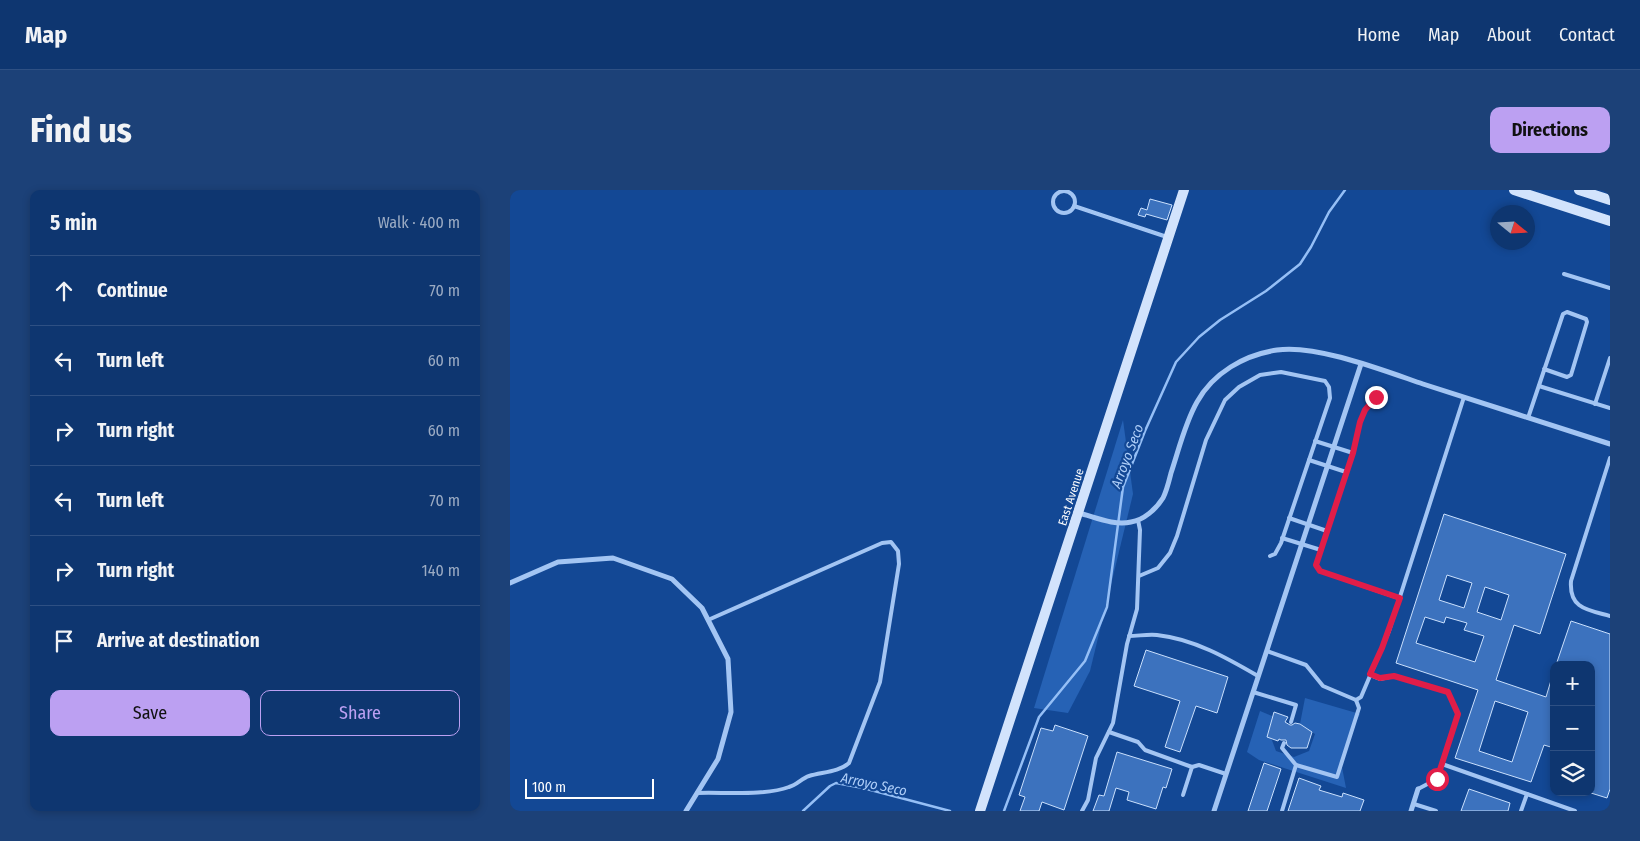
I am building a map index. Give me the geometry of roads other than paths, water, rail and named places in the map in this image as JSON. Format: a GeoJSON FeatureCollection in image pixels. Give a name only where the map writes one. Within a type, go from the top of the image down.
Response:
{"type":"FeatureCollection","features":[{"type":"Feature","properties":{"kind":"street","name":"East Avenue"},"geometry":{"type":"LineString","coordinates":[[980,811],[1184,190]]}},
{"type":"Feature","properties":{"kind":"street"},"geometry":{"type":"LineString","coordinates":[[1514,190],[1610,222]]}},
{"type":"Feature","properties":{"kind":"street"},"geometry":{"type":"LineString","coordinates":[[1579,190],[1610,200]]}},
{"type":"Feature","properties":{"kind":"street"},"geometry":{"type":"LineString","coordinates":[[1079,513],[1121,523],[1144,518],[1156,508],[1163,497],[1186,426],[1197,402],[1210,384],[1223,372],[1245,358],[1277,350],[1302,350],[1361,364],[1610,444]]}},
{"type":"Feature","properties":{"kind":"street"},"geometry":{"type":"LineString","coordinates":[[1214,811],[1361,364]]}},
{"type":"Feature","properties":{"kind":"street"},"geometry":{"type":"LineString","coordinates":[[510,583],[558,562],[613,558],[672,579],[702,608],[728,659],[732,712],[718,759],[686,811]]}},
{"type":"Feature","properties":{"kind":"street"},"geometry":{"type":"LineString","coordinates":[[1411,811],[1418,789]]}},
{"type":"Feature","properties":{"kind":"lane"},"geometry":{"type":"LineString","coordinates":[[1060,192],[1071,192],[1074,206],[1070,212],[1063,214],[1056,210],[1053,204],[1054,197],[1060,192]]}},
{"type":"Feature","properties":{"kind":"lane"},"geometry":{"type":"LineString","coordinates":[[1074,206],[1169,238]]}},
{"type":"Feature","properties":{"kind":"lane"},"geometry":{"type":"LineString","coordinates":[[1564,274],[1610,288]]}},
{"type":"Feature","properties":{"kind":"lane"},"geometry":{"type":"LineString","coordinates":[[1528,418],[1544,369],[1563,314],[1567,312],[1586,319],[1588,322],[1571,375],[1567,377],[1544,369]]}},
{"type":"Feature","properties":{"kind":"lane"},"geometry":{"type":"LineString","coordinates":[[1595,404],[1610,358]]}},
{"type":"Feature","properties":{"kind":"lane"},"geometry":{"type":"LineString","coordinates":[[1139,576],[1158,568],[1170,553],[1177,536],[1206,440],[1225,400],[1239,387],[1260,375],[1281,372],[1325,381],[1329,387],[1330,398],[1282,538],[1275,554],[1270,556]]}},
{"type":"Feature","properties":{"kind":"lane"},"geometry":{"type":"LineString","coordinates":[[1539,386],[1610,408]]}},
{"type":"Feature","properties":{"kind":"lane"},"geometry":{"type":"LineString","coordinates":[[1376,397],[1365,410],[1353,453],[1316,565],[1320,571],[1400,598]]}},
{"type":"Feature","properties":{"kind":"lane"},"geometry":{"type":"LineString","coordinates":[[1356,700],[1361,697],[1382,648],[1400,598],[1464,397]]}},
{"type":"Feature","properties":{"kind":"lane"},"geometry":{"type":"LineString","coordinates":[[1315,441],[1353,453]]}},
{"type":"Feature","properties":{"kind":"lane"},"geometry":{"type":"LineString","coordinates":[[1610,458],[1571,581],[1570,592],[1574,600],[1583,608],[1610,616]]}},
{"type":"Feature","properties":{"kind":"lane"},"geometry":{"type":"LineString","coordinates":[[1309,460],[1346,472]]}},
{"type":"Feature","properties":{"kind":"lane"},"geometry":{"type":"LineString","coordinates":[[1289,518],[1327,531]]}},
{"type":"Feature","properties":{"kind":"lane"},"geometry":{"type":"LineString","coordinates":[[1082,811],[1088,800],[1096,758],[1113,723],[1121,670],[1138,604],[1140,530],[1138,520]]}},
{"type":"Feature","properties":{"kind":"lane"},"geometry":{"type":"LineString","coordinates":[[1282,538],[1321,550]]}},
{"type":"Feature","properties":{"kind":"lane"},"geometry":{"type":"LineString","coordinates":[[698,792],[780,790],[790,787],[808,776],[839,768],[849,763],[880,682],[899,564],[898,551],[891,542],[882,543],[708,620]]}},
{"type":"Feature","properties":{"kind":"lane"},"geometry":{"type":"LineString","coordinates":[[1129,636],[1156,635],[1184,640],[1222,654],[1258,676]]}},
{"type":"Feature","properties":{"kind":"lane"},"geometry":{"type":"LineString","coordinates":[[1267,651],[1306,665],[1322,686],[1356,700],[1359,708],[1337,777],[1296,766],[1282,748],[1284,743]]}},
{"type":"Feature","properties":{"kind":"lane"},"geometry":{"type":"LineString","coordinates":[[1370,674],[1380,678],[1394,676],[1448,692],[1458,714],[1437,779],[1418,789]]}},
{"type":"Feature","properties":{"kind":"lane"},"geometry":{"type":"LineString","coordinates":[[1253,692],[1296,705],[1290,722]]}},
{"type":"Feature","properties":{"kind":"lane"},"geometry":{"type":"LineString","coordinates":[[1109,732],[1138,742],[1144,750],[1192,767],[1199,765],[1226,774]]}},
{"type":"Feature","properties":{"kind":"lane"},"geometry":{"type":"LineString","coordinates":[[1442,764],[1575,811]]}},
{"type":"Feature","properties":{"kind":"lane"},"geometry":{"type":"LineString","coordinates":[[1282,811],[1296,766]]}},
{"type":"Feature","properties":{"kind":"lane"},"geometry":{"type":"LineString","coordinates":[[1183,795],[1192,767]]}},
{"type":"Feature","properties":{"kind":"lane"},"geometry":{"type":"LineString","coordinates":[[1522,811],[1528,794]]}},
{"type":"Feature","properties":{"kind":"lane"},"geometry":{"type":"LineString","coordinates":[[1414,804],[1436,811]]}},
{"type":"Feature","properties":{"kind":"waterway","name":"Arroyo Seco"},"geometry":{"type":"LineString","coordinates":[[1004,811],[1039,717],[1085,661],[1107,607],[1123,487],[1145,431],[1176,362],[1199,337],[1220,320],[1266,291],[1300,264],[1329,212],[1345,190]]}},
{"type":"Feature","properties":{"kind":"waterway","name":"Arroyo Seco"},"geometry":{"type":"LineString","coordinates":[[803,811],[830,786],[836,783],[863,788],[950,811]]}}]}
